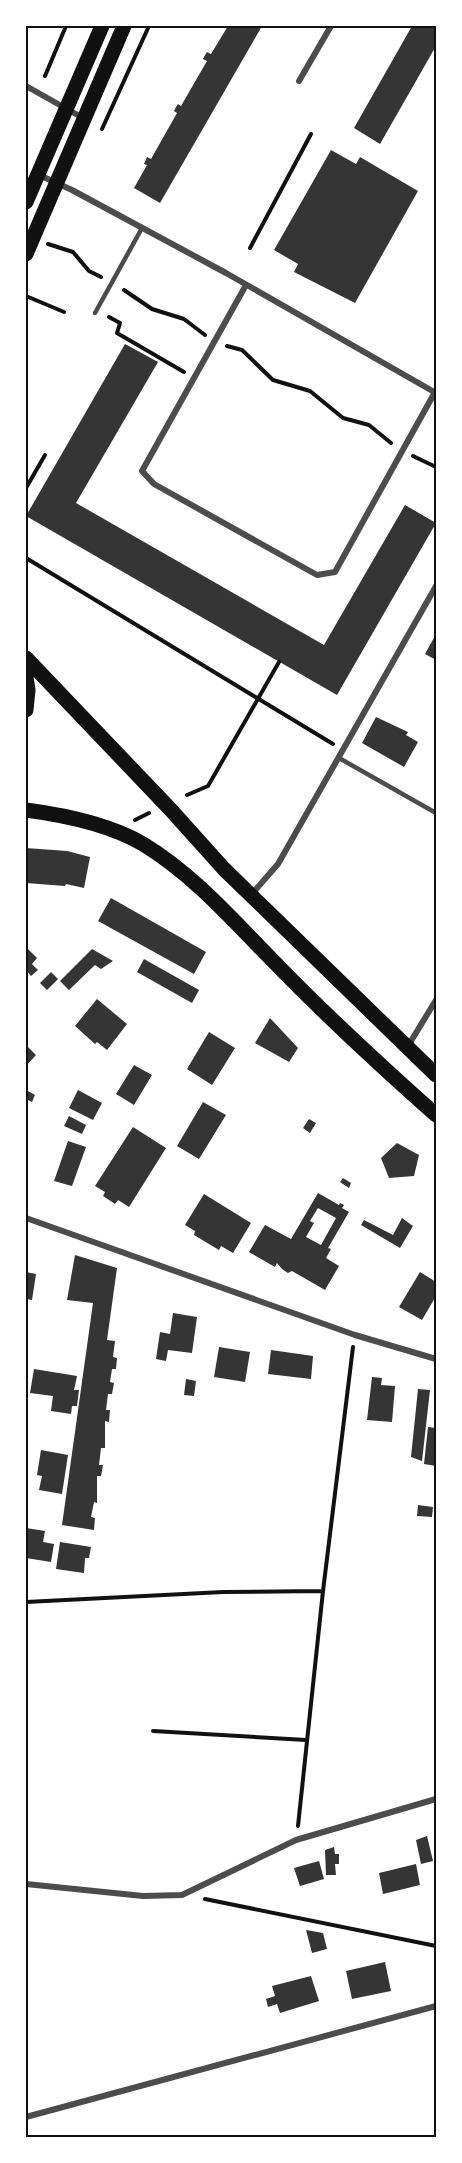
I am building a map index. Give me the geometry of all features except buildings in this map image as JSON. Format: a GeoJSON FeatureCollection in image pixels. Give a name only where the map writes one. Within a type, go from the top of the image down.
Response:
{"type":"FeatureCollection","features":[{"type":"Feature","properties":{"kind":"main road"},"geometry":{"type":"LineString","coordinates":[[26,202],[102,26]]}},
{"type":"Feature","properties":{"kind":"main road"},"geometry":{"type":"LineString","coordinates":[[26,254],[123,26]]}},
{"type":"Feature","properties":{"kind":"main road"},"geometry":{"type":"LineString","coordinates":[[26,658],[250,895],[436,1075]]}},
{"type":"Feature","properties":{"kind":"main road"},"geometry":{"type":"LineString","coordinates":[[26,677],[28,690],[26,710]]}},
{"type":"Feature","properties":{"kind":"main road"},"geometry":{"type":"LineString","coordinates":[[26,810],[79,820],[118,831],[185,873],[350,1039],[436,1115]]}},
{"type":"Feature","properties":{"kind":"street"},"geometry":{"type":"LineString","coordinates":[[299,81],[331,26]]}},
{"type":"Feature","properties":{"kind":"street"},"geometry":{"type":"LineString","coordinates":[[26,86],[84,118]]}},
{"type":"Feature","properties":{"kind":"street"},"geometry":{"type":"LineString","coordinates":[[39,175],[142,228],[246,285],[436,392],[335,572],[317,575],[154,484],[142,471],[246,285]]}},
{"type":"Feature","properties":{"kind":"street"},"geometry":{"type":"LineString","coordinates":[[250,895],[278,864],[436,586]]}},
{"type":"Feature","properties":{"kind":"street"},"geometry":{"type":"LineString","coordinates":[[407,1047],[436,1000]]}},
{"type":"Feature","properties":{"kind":"street"},"geometry":{"type":"LineString","coordinates":[[26,1218],[355,1335],[436,1359]]}},
{"type":"Feature","properties":{"kind":"street"},"geometry":{"type":"LineString","coordinates":[[26,1884],[143,1896],[182,1895],[296,1840],[436,1799]]}},
{"type":"Feature","properties":{"kind":"street"},"geometry":{"type":"LineString","coordinates":[[26,2117],[436,2006]]}},
{"type":"Feature","properties":{"kind":"lane"},"geometry":{"type":"LineString","coordinates":[[95,313],[142,228]]}},
{"type":"Feature","properties":{"kind":"lane"},"geometry":{"type":"LineString","coordinates":[[339,758],[436,813]]}},
{"type":"Feature","properties":{"kind":"path"},"geometry":{"type":"LineString","coordinates":[[45,76],[66,26]]}},
{"type":"Feature","properties":{"kind":"path"},"geometry":{"type":"LineString","coordinates":[[97,139],[149,26]]}},
{"type":"Feature","properties":{"kind":"path"},"geometry":{"type":"LineString","coordinates":[[250,248],[311,134]]}},
{"type":"Feature","properties":{"kind":"path"},"geometry":{"type":"LineString","coordinates":[[46,243],[73,252],[89,271],[104,279]]}},
{"type":"Feature","properties":{"kind":"path"},"geometry":{"type":"LineString","coordinates":[[124,290],[152,309],[184,319],[205,336]]}},
{"type":"Feature","properties":{"kind":"path"},"geometry":{"type":"LineString","coordinates":[[26,296],[64,312]]}},
{"type":"Feature","properties":{"kind":"path"},"geometry":{"type":"LineString","coordinates":[[109,317],[120,323],[117,333],[184,372]]}},
{"type":"Feature","properties":{"kind":"path"},"geometry":{"type":"LineString","coordinates":[[227,346],[242,350],[273,380],[310,391],[343,418],[369,425],[392,443]]}},
{"type":"Feature","properties":{"kind":"path"},"geometry":{"type":"LineString","coordinates":[[26,488],[45,455]]}},
{"type":"Feature","properties":{"kind":"path"},"geometry":{"type":"LineString","coordinates":[[410,455],[436,467]]}},
{"type":"Feature","properties":{"kind":"path"},"geometry":{"type":"LineString","coordinates":[[26,558],[344,751]]}},
{"type":"Feature","properties":{"kind":"path"},"geometry":{"type":"LineString","coordinates":[[187,795],[208,786],[279,662]]}},
{"type":"Feature","properties":{"kind":"path"},"geometry":{"type":"LineString","coordinates":[[296,1840],[323,1591],[355,1335]]}},
{"type":"Feature","properties":{"kind":"path"},"geometry":{"type":"LineString","coordinates":[[26,1602],[223,1592],[323,1591]]}},
{"type":"Feature","properties":{"kind":"path"},"geometry":{"type":"LineString","coordinates":[[153,1731],[306,1740]]}},
{"type":"Feature","properties":{"kind":"path"},"geometry":{"type":"LineString","coordinates":[[182,1895],[436,1946]]}}]}
